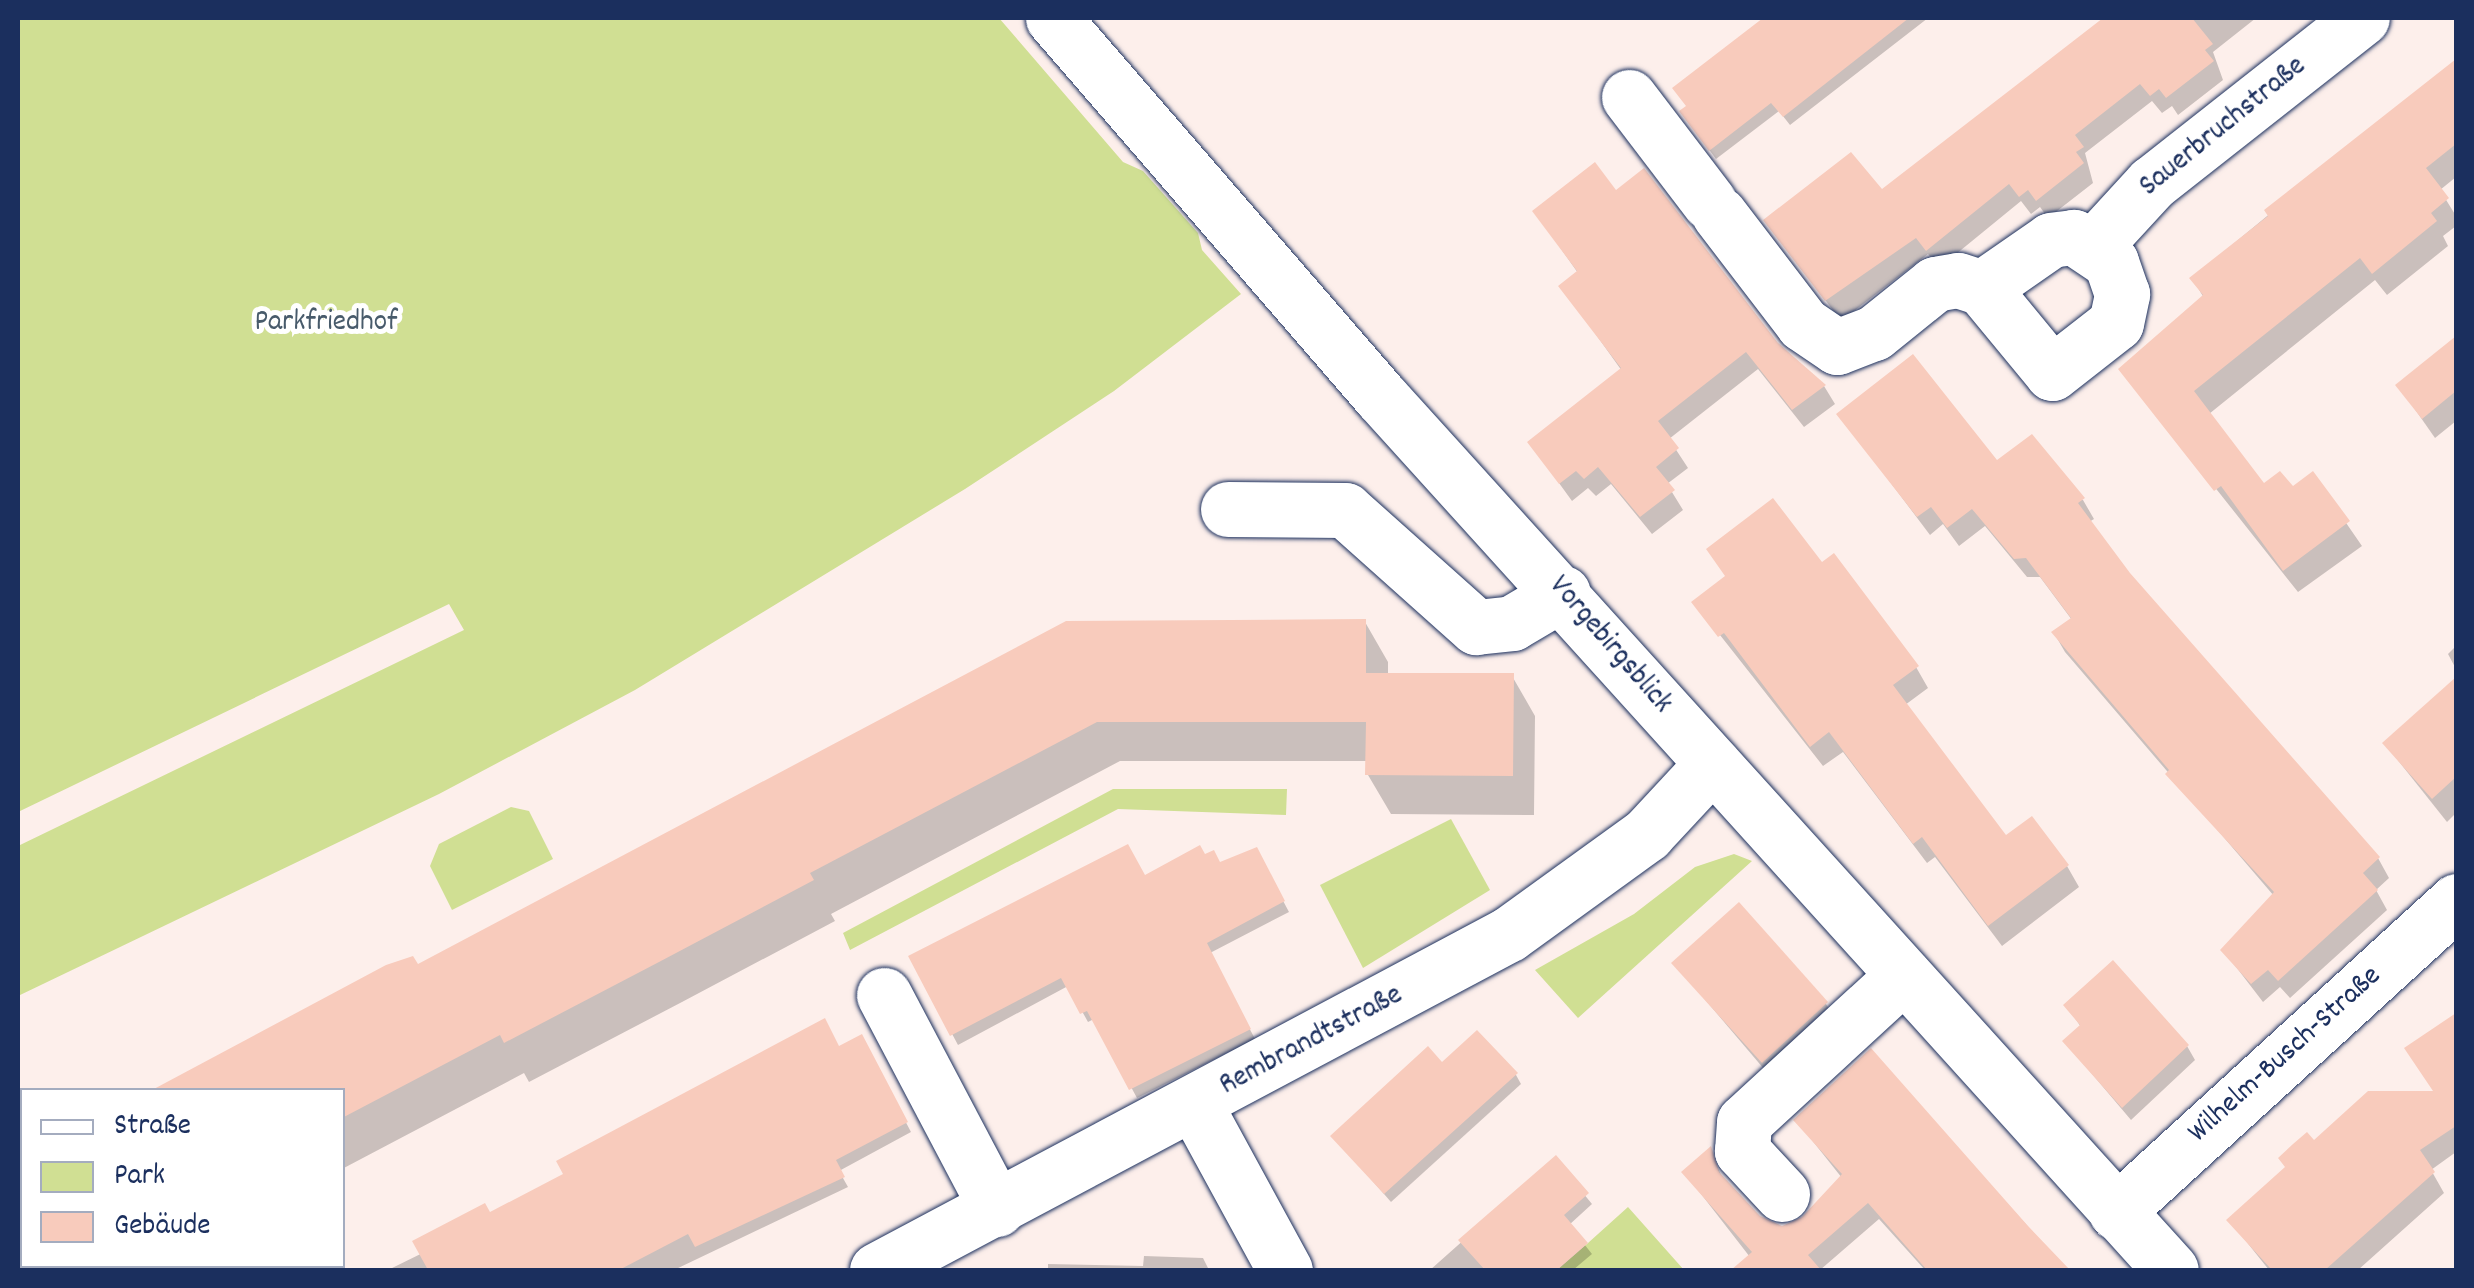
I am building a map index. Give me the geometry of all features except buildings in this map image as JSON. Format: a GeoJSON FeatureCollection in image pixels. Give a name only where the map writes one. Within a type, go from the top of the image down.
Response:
{"type":"FeatureCollection","features":[{"type":"Feature","properties":{"kind":"street","name":"Vorgebirgsblick"},"geometry":{"type":"LineString","coordinates":[[1053,18],[1279,283],[2171,1270]]}},
{"type":"Feature","properties":{"kind":"street","name":"Sauerbruchstraße"},"geometry":{"type":"LineString","coordinates":[[2094,246],[2152,182],[2362,18]]}},
{"type":"Feature","properties":{"kind":"street"},"geometry":{"type":"LineString","coordinates":[[1629,98],[1803,324],[1837,347],[1874,333],[1946,279],[1982,288],[2052,373],[2116,323],[2122,294],[2118,278],[2094,246],[2074,237],[2051,240],[1982,288]]}},
{"type":"Feature","properties":{"kind":"street"},"geometry":{"type":"LineString","coordinates":[[1228,509],[1345,510],[1476,626],[1524,619],[1562,593]]}},
{"type":"Feature","properties":{"kind":"street","name":"Rembrandtstraße"},"geometry":{"type":"LineString","coordinates":[[876,1270],[1195,1105],[1508,934],[1647,834],[1712,764]]}},
{"type":"Feature","properties":{"kind":"street","name":"Wilhelm-Busch-Straße"},"geometry":{"type":"LineString","coordinates":[[2116,1212],[2456,900]]}},
{"type":"Feature","properties":{"kind":"street"},"geometry":{"type":"LineString","coordinates":[[1782,1194],[1742,1151],[1744,1122],[1904,975]]}},
{"type":"Feature","properties":{"kind":"street"},"geometry":{"type":"LineString","coordinates":[[884,995],[997,1209]]}},
{"type":"Feature","properties":{"kind":"street"},"geometry":{"type":"LineString","coordinates":[[1195,1105],[1284,1270]]}},
{"type":"Feature","properties":{"kind":"green space","name":"Parkfriedhof"},"geometry":{"type":"Polygon","coordinates":[[[18,18],[999,18],[1123,162],[1143,171],[1198,233],[1202,250],[1241,294],[1114,391],[965,489],[635,690],[439,794],[18,996],[18,846],[464,630],[449,604],[18,812],[18,18]]]}},
{"type":"Feature","properties":{"kind":"green space"},"geometry":{"type":"Polygon","coordinates":[[[1113,789],[1287,789],[1286,815],[1118,809],[850,950],[843,933],[1113,789]]]}},
{"type":"Feature","properties":{"kind":"green space"},"geometry":{"type":"Polygon","coordinates":[[[511,807],[529,811],[553,859],[452,910],[430,866],[439,844],[511,807]]]}},
{"type":"Feature","properties":{"kind":"green space"},"geometry":{"type":"Polygon","coordinates":[[[1451,819],[1490,890],[1363,968],[1320,885],[1451,819]]]}},
{"type":"Feature","properties":{"kind":"green space"},"geometry":{"type":"Polygon","coordinates":[[[1734,854],[1752,861],[1578,1018],[1535,970],[1634,914],[1695,867],[1734,854]]]}},
{"type":"Feature","properties":{"kind":"green space"},"geometry":{"type":"Polygon","coordinates":[[[1628,1207],[1684,1270],[1557,1270],[1588,1243],[1628,1207]]]}}]}
